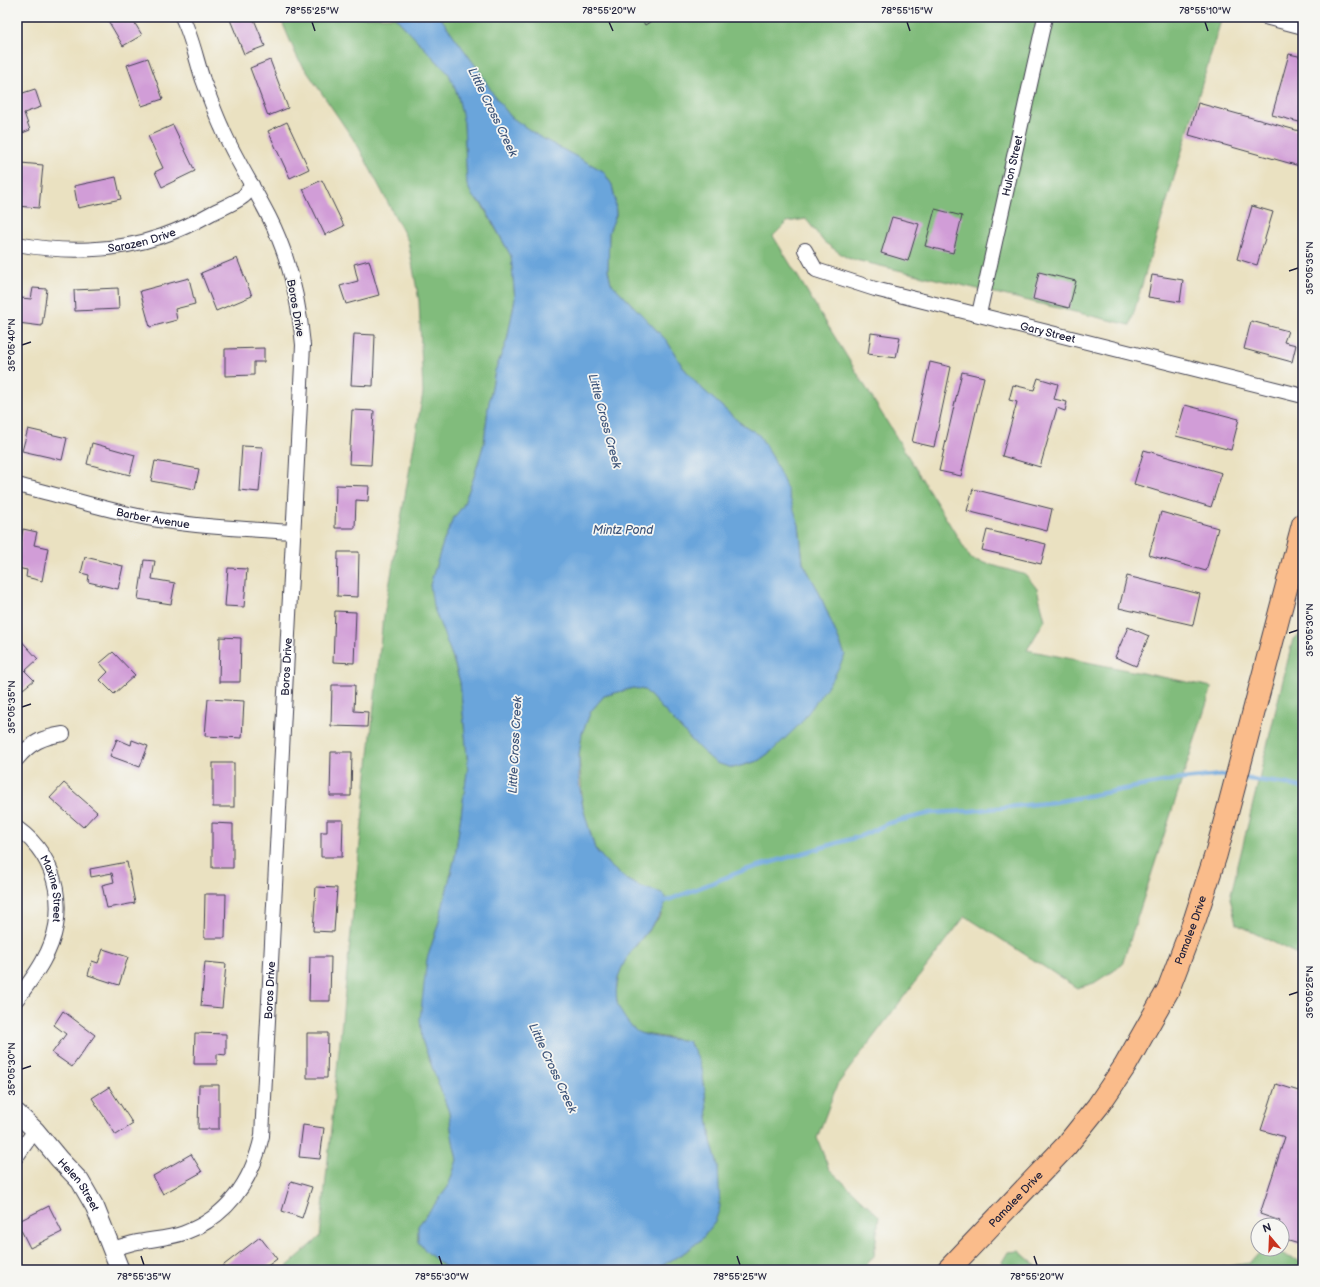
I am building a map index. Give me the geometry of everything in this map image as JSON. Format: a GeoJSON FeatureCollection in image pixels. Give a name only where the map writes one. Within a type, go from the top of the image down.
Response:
{"type":"FeatureCollection","features":[{"type":"Feature","properties":{"kind":"main road","name":"Pamalee Drive"},"geometry":{"type":"LineString","coordinates":[[956,1268],[1066,1146],[1098,1106],[1125,1066],[1168,990],[1195,919],[1218,846],[1303,524]]}},
{"type":"Feature","properties":{"kind":"street","name":"Boros Drive"},"geometry":{"type":"LineString","coordinates":[[112,1249],[133,1243],[163,1239],[176,1235],[202,1225],[226,1207],[239,1192],[250,1174],[258,1156],[262,1136],[303,345],[296,294],[285,255],[269,218],[252,185],[239,165],[222,128],[204,81],[189,31],[182,17]]}},
{"type":"Feature","properties":{"kind":"street","name":"Hulon Street"},"geometry":{"type":"LineString","coordinates":[[979,314],[1045,17]]}},
{"type":"Feature","properties":{"kind":"street"},"geometry":{"type":"LineString","coordinates":[[1265,17],[1303,27]]}},
{"type":"Feature","properties":{"kind":"street","name":"Sarazen Drive"},"geometry":{"type":"LineString","coordinates":[[17,244],[31,247],[72,250],[132,244],[162,236],[190,225],[244,196],[252,185]]}},
{"type":"Feature","properties":{"kind":"street","name":"Gary Street"},"geometry":{"type":"LineString","coordinates":[[805,250],[816,270],[875,289],[1303,396]]}},
{"type":"Feature","properties":{"kind":"street","name":"Barber Avenue"},"geometry":{"type":"LineString","coordinates":[[17,485],[104,509],[154,519],[204,526],[293,532]]}},
{"type":"Feature","properties":{"kind":"street"},"geometry":{"type":"LineString","coordinates":[[17,759],[25,749],[34,743],[52,736],[63,734]]}},
{"type":"Feature","properties":{"kind":"street","name":"Maxine Street"},"geometry":{"type":"LineString","coordinates":[[17,828],[31,839],[43,855],[52,873],[58,903],[57,923],[43,961],[17,999]]}},
{"type":"Feature","properties":{"kind":"street","name":"Helen Street"},"geometry":{"type":"LineString","coordinates":[[17,1113],[35,1130],[80,1181],[95,1207],[120,1270]]}},
{"type":"Feature","properties":{"kind":"street"},"geometry":{"type":"LineString","coordinates":[[17,1156],[35,1130]]}},
{"type":"Feature","properties":{"kind":"green space"},"geometry":{"type":"Polygon","coordinates":[[[280,17],[395,17],[449,74],[458,96],[464,123],[467,185],[473,197],[482,205],[511,256],[515,299],[507,340],[495,371],[488,408],[484,443],[474,477],[463,506],[453,519],[443,543],[430,585],[460,682],[468,766],[455,857],[438,925],[427,960],[422,1040],[449,1112],[457,1160],[448,1187],[418,1226],[418,1242],[428,1253],[449,1270],[283,1270],[320,1237],[382,627],[423,393],[419,301],[408,241],[358,146],[297,57],[280,17]]]}},
{"type":"Feature","properties":{"kind":"green space"},"geometry":{"type":"Polygon","coordinates":[[[440,17],[1222,17],[1130,325],[847,258],[824,242],[806,219],[787,222],[773,236],[971,559],[1026,575],[1037,589],[1045,620],[1027,650],[1212,687],[1122,965],[1094,983],[1077,988],[965,916],[837,1085],[817,1138],[829,1169],[879,1216],[874,1256],[862,1270],[655,1270],[685,1252],[702,1239],[715,1222],[718,1166],[711,1141],[702,1068],[689,1041],[638,1033],[627,1022],[618,1008],[616,992],[619,974],[626,958],[661,915],[662,893],[641,887],[627,880],[609,865],[595,849],[583,808],[579,755],[582,733],[591,711],[604,696],[633,688],[645,690],[700,749],[733,768],[758,761],[773,750],[845,655],[818,590],[803,563],[799,525],[773,458],[759,435],[739,422],[698,385],[682,366],[667,341],[611,283],[608,270],[609,232],[616,215],[612,185],[603,171],[538,136],[511,117],[493,94],[480,72],[440,17]]]}},
{"type":"Feature","properties":{"kind":"green space"},"geometry":{"type":"Polygon","coordinates":[[[1303,633],[1303,957],[1236,924],[1230,898],[1293,639],[1303,633]]]}},
{"type":"Feature","properties":{"kind":"green space"},"geometry":{"type":"Polygon","coordinates":[[[1019,1251],[1041,1270],[1009,1270],[1002,1262],[1008,1252],[1019,1251]]]}},
{"type":"Feature","properties":{"kind":"green space"},"geometry":{"type":"Polygon","coordinates":[[[1255,1257],[1289,1257],[1303,1262],[1303,1270],[1207,1270],[1250,1263],[1255,1257]]]}},
{"type":"Feature","properties":{"kind":"water","name":"Mintz Pond"},"geometry":{"type":"Polygon","coordinates":[[[395,17],[440,17],[480,72],[493,94],[511,117],[538,136],[603,171],[612,185],[615,200],[616,215],[609,232],[608,270],[611,283],[667,341],[682,366],[698,385],[739,422],[759,435],[773,458],[787,489],[799,525],[803,563],[818,590],[845,655],[834,677],[800,724],[773,750],[758,761],[733,768],[716,763],[700,749],[645,690],[633,688],[604,696],[591,711],[582,733],[579,755],[579,782],[583,808],[595,849],[609,865],[627,880],[641,887],[662,893],[666,897],[662,912],[632,951],[621,969],[616,990],[617,1002],[626,1020],[640,1033],[688,1041],[695,1052],[702,1068],[711,1141],[718,1166],[720,1207],[715,1222],[702,1239],[685,1252],[655,1270],[449,1270],[428,1253],[418,1242],[418,1226],[448,1187],[457,1160],[449,1112],[422,1040],[420,1019],[427,959],[438,925],[455,857],[468,766],[460,682],[453,658],[433,606],[430,585],[443,543],[453,519],[463,506],[474,477],[484,443],[488,408],[495,371],[507,340],[515,299],[511,256],[483,205],[473,197],[467,185],[464,123],[458,96],[449,74],[395,17]]]}},
{"type":"Feature","properties":{"kind":"building"},"geometry":{"type":"Polygon","coordinates":[[[106,17],[131,17],[142,35],[123,46],[106,17]]]}},
{"type":"Feature","properties":{"kind":"building"},"geometry":{"type":"Polygon","coordinates":[[[229,17],[253,17],[265,46],[244,54],[229,17]]]}},
{"type":"Feature","properties":{"kind":"building"},"geometry":{"type":"Polygon","coordinates":[[[640,17],[658,17],[645,25],[640,17]]]}},
{"type":"Feature","properties":{"kind":"building"},"geometry":{"type":"Polygon","coordinates":[[[1289,54],[1303,57],[1303,123],[1272,115],[1289,54]]]}},
{"type":"Feature","properties":{"kind":"building"},"geometry":{"type":"Polygon","coordinates":[[[148,58],[163,99],[142,106],[127,65],[148,58]]]}},
{"type":"Feature","properties":{"kind":"building"},"geometry":{"type":"Polygon","coordinates":[[[270,60],[288,108],[268,116],[250,68],[270,60]]]}},
{"type":"Feature","properties":{"kind":"building"},"geometry":{"type":"Polygon","coordinates":[[[35,89],[41,107],[24,113],[30,130],[17,135],[17,95],[35,89]]]}},
{"type":"Feature","properties":{"kind":"building"},"geometry":{"type":"Polygon","coordinates":[[[1198,103],[1303,132],[1303,167],[1189,135],[1198,103]]]}},
{"type":"Feature","properties":{"kind":"building"},"geometry":{"type":"Polygon","coordinates":[[[287,122],[309,169],[290,178],[268,131],[287,122]]]}},
{"type":"Feature","properties":{"kind":"building"},"geometry":{"type":"Polygon","coordinates":[[[173,125],[195,171],[162,187],[155,172],[163,168],[148,136],[173,125]]]}},
{"type":"Feature","properties":{"kind":"building"},"geometry":{"type":"Polygon","coordinates":[[[21,163],[43,165],[39,208],[17,206],[21,163]]]}},
{"type":"Feature","properties":{"kind":"building"},"geometry":{"type":"Polygon","coordinates":[[[116,177],[121,199],[78,208],[74,186],[116,177]]]}},
{"type":"Feature","properties":{"kind":"building"},"geometry":{"type":"Polygon","coordinates":[[[322,180],[344,226],[325,235],[303,189],[322,180]]]}},
{"type":"Feature","properties":{"kind":"building"},"geometry":{"type":"Polygon","coordinates":[[[1252,206],[1273,212],[1257,265],[1237,259],[1252,206]]]}},
{"type":"Feature","properties":{"kind":"building"},"geometry":{"type":"Polygon","coordinates":[[[935,209],[962,216],[953,253],[925,246],[935,209]]]}},
{"type":"Feature","properties":{"kind":"building"},"geometry":{"type":"Polygon","coordinates":[[[892,217],[919,224],[908,261],[881,253],[892,217]]]}},
{"type":"Feature","properties":{"kind":"building"},"geometry":{"type":"Polygon","coordinates":[[[237,258],[252,296],[216,311],[201,273],[237,258]]]}},
{"type":"Feature","properties":{"kind":"building"},"geometry":{"type":"Polygon","coordinates":[[[369,260],[379,295],[346,304],[340,286],[358,281],[354,264],[369,260]]]}},
{"type":"Feature","properties":{"kind":"building"},"geometry":{"type":"Polygon","coordinates":[[[1039,272],[1076,281],[1069,308],[1033,299],[1039,272]]]}},
{"type":"Feature","properties":{"kind":"building"},"geometry":{"type":"Polygon","coordinates":[[[1152,275],[1183,280],[1180,302],[1148,297],[1152,275]]]}},
{"type":"Feature","properties":{"kind":"building"},"geometry":{"type":"Polygon","coordinates":[[[189,278],[195,304],[175,309],[177,320],[150,327],[140,291],[189,278]]]}},
{"type":"Feature","properties":{"kind":"building"},"geometry":{"type":"Polygon","coordinates":[[[33,288],[47,289],[42,326],[18,323],[21,298],[31,299],[33,288]]]}},
{"type":"Feature","properties":{"kind":"building"},"geometry":{"type":"Polygon","coordinates":[[[118,288],[119,309],[75,311],[74,290],[118,288]]]}},
{"type":"Feature","properties":{"kind":"building"},"geometry":{"type":"Polygon","coordinates":[[[1251,321],[1288,331],[1284,342],[1296,345],[1292,362],[1244,349],[1251,321]]]}},
{"type":"Feature","properties":{"kind":"building"},"geometry":{"type":"Polygon","coordinates":[[[871,333],[900,337],[896,358],[868,354],[871,333]]]}},
{"type":"Feature","properties":{"kind":"building"},"geometry":{"type":"Polygon","coordinates":[[[354,334],[375,335],[373,386],[351,385],[354,334]]]}},
{"type":"Feature","properties":{"kind":"building"},"geometry":{"type":"Polygon","coordinates":[[[264,348],[264,362],[254,362],[254,375],[225,376],[225,349],[264,348]]]}},
{"type":"Feature","properties":{"kind":"building"},"geometry":{"type":"Polygon","coordinates":[[[930,362],[951,367],[934,447],[912,442],[930,362]]]}},
{"type":"Feature","properties":{"kind":"building"},"geometry":{"type":"Polygon","coordinates":[[[962,372],[984,377],[961,476],[939,471],[962,372]]]}},
{"type":"Feature","properties":{"kind":"building"},"geometry":{"type":"Polygon","coordinates":[[[1038,378],[1058,384],[1054,399],[1067,402],[1065,411],[1057,408],[1040,467],[1002,456],[1017,402],[1009,400],[1013,385],[1034,390],[1038,378]]]}},
{"type":"Feature","properties":{"kind":"building"},"geometry":{"type":"Polygon","coordinates":[[[1185,405],[1239,419],[1231,450],[1176,436],[1185,405]]]}},
{"type":"Feature","properties":{"kind":"building"},"geometry":{"type":"Polygon","coordinates":[[[352,410],[374,411],[371,465],[349,464],[352,410]]]}},
{"type":"Feature","properties":{"kind":"building"},"geometry":{"type":"Polygon","coordinates":[[[28,429],[67,438],[62,460],[22,451],[28,429]]]}},
{"type":"Feature","properties":{"kind":"building"},"geometry":{"type":"Polygon","coordinates":[[[92,443],[135,455],[130,475],[87,464],[92,443]]]}},
{"type":"Feature","properties":{"kind":"building"},"geometry":{"type":"Polygon","coordinates":[[[242,446],[263,447],[259,492],[239,490],[242,446]]]}},
{"type":"Feature","properties":{"kind":"building"},"geometry":{"type":"Polygon","coordinates":[[[1144,450],[1222,473],[1211,507],[1134,484],[1144,450]]]}},
{"type":"Feature","properties":{"kind":"building"},"geometry":{"type":"Polygon","coordinates":[[[155,461],[199,469],[195,489],[151,481],[155,461]]]}},
{"type":"Feature","properties":{"kind":"building"},"geometry":{"type":"Polygon","coordinates":[[[336,485],[369,486],[368,501],[356,500],[355,528],[335,528],[336,485]]]}},
{"type":"Feature","properties":{"kind":"building"},"geometry":{"type":"Polygon","coordinates":[[[973,489],[1052,509],[1047,531],[967,511],[973,489]]]}},
{"type":"Feature","properties":{"kind":"building"},"geometry":{"type":"Polygon","coordinates":[[[1161,512],[1218,528],[1206,571],[1149,555],[1161,512]]]}},
{"type":"Feature","properties":{"kind":"building"},"geometry":{"type":"Polygon","coordinates":[[[23,529],[37,532],[34,545],[48,548],[42,581],[26,577],[27,570],[17,568],[23,529]]]}},
{"type":"Feature","properties":{"kind":"building"},"geometry":{"type":"Polygon","coordinates":[[[987,530],[1046,544],[1041,564],[982,550],[987,530]]]}},
{"type":"Feature","properties":{"kind":"building"},"geometry":{"type":"Polygon","coordinates":[[[338,552],[359,552],[358,597],[337,596],[338,552]]]}},
{"type":"Feature","properties":{"kind":"building"},"geometry":{"type":"Polygon","coordinates":[[[85,557],[123,566],[118,589],[88,582],[89,575],[81,573],[85,557]]]}},
{"type":"Feature","properties":{"kind":"building"},"geometry":{"type":"Polygon","coordinates":[[[144,560],[155,561],[152,579],[175,583],[171,604],[138,599],[144,560]]]}},
{"type":"Feature","properties":{"kind":"building"},"geometry":{"type":"Polygon","coordinates":[[[228,568],[247,569],[244,607],[225,606],[228,568]]]}},
{"type":"Feature","properties":{"kind":"building"},"geometry":{"type":"Polygon","coordinates":[[[1127,576],[1200,594],[1193,625],[1119,608],[1127,576]]]}},
{"type":"Feature","properties":{"kind":"building"},"geometry":{"type":"Polygon","coordinates":[[[335,611],[356,612],[354,663],[333,662],[335,611]]]}},
{"type":"Feature","properties":{"kind":"building"},"geometry":{"type":"Polygon","coordinates":[[[1128,627],[1149,636],[1136,666],[1115,657],[1128,627]]]}},
{"type":"Feature","properties":{"kind":"building"},"geometry":{"type":"Polygon","coordinates":[[[17,636],[38,659],[25,671],[34,680],[23,689],[17,682],[17,636]]]}},
{"type":"Feature","properties":{"kind":"building"},"geometry":{"type":"Polygon","coordinates":[[[220,637],[241,638],[240,682],[219,682],[220,637]]]}},
{"type":"Feature","properties":{"kind":"building"},"geometry":{"type":"Polygon","coordinates":[[[113,652],[135,675],[114,694],[100,680],[108,672],[100,663],[113,652]]]}},
{"type":"Feature","properties":{"kind":"building"},"geometry":{"type":"Polygon","coordinates":[[[332,685],[355,685],[354,711],[368,712],[367,727],[331,726],[332,685]]]}},
{"type":"Feature","properties":{"kind":"building"},"geometry":{"type":"Polygon","coordinates":[[[208,699],[244,701],[242,738],[205,736],[208,699]]]}},
{"type":"Feature","properties":{"kind":"building"},"geometry":{"type":"Polygon","coordinates":[[[117,739],[131,745],[132,740],[148,746],[140,767],[110,756],[117,739]]]}},
{"type":"Feature","properties":{"kind":"building"},"geometry":{"type":"Polygon","coordinates":[[[331,752],[352,752],[351,796],[330,796],[331,752]]]}},
{"type":"Feature","properties":{"kind":"building"},"geometry":{"type":"Polygon","coordinates":[[[213,763],[234,763],[234,807],[213,807],[213,763]]]}},
{"type":"Feature","properties":{"kind":"building"},"geometry":{"type":"Polygon","coordinates":[[[64,783],[97,812],[83,827],[50,798],[64,783]]]}},
{"type":"Feature","properties":{"kind":"building"},"geometry":{"type":"Polygon","coordinates":[[[327,820],[343,820],[342,857],[321,857],[321,832],[327,832],[327,820]]]}},
{"type":"Feature","properties":{"kind":"building"},"geometry":{"type":"Polygon","coordinates":[[[212,823],[233,824],[233,868],[212,868],[212,823]]]}},
{"type":"Feature","properties":{"kind":"building"},"geometry":{"type":"Polygon","coordinates":[[[127,862],[135,903],[107,908],[102,885],[114,882],[112,873],[91,877],[90,869],[127,862]]]}},
{"type":"Feature","properties":{"kind":"building"},"geometry":{"type":"Polygon","coordinates":[[[316,887],[337,888],[334,932],[313,931],[316,887]]]}},
{"type":"Feature","properties":{"kind":"building"},"geometry":{"type":"Polygon","coordinates":[[[205,894],[226,894],[225,938],[204,938],[205,894]]]}},
{"type":"Feature","properties":{"kind":"building"},"geometry":{"type":"Polygon","coordinates":[[[103,949],[128,957],[119,985],[88,975],[92,961],[98,963],[103,949]]]}},
{"type":"Feature","properties":{"kind":"building"},"geometry":{"type":"Polygon","coordinates":[[[310,957],[331,957],[330,1001],[309,1001],[310,957]]]}},
{"type":"Feature","properties":{"kind":"building"},"geometry":{"type":"Polygon","coordinates":[[[205,962],[226,964],[222,1008],[201,1006],[205,962]]]}},
{"type":"Feature","properties":{"kind":"building"},"geometry":{"type":"Polygon","coordinates":[[[63,1011],[95,1035],[72,1067],[52,1053],[66,1034],[54,1025],[63,1011]]]}},
{"type":"Feature","properties":{"kind":"building"},"geometry":{"type":"Polygon","coordinates":[[[195,1033],[226,1034],[226,1055],[217,1054],[217,1064],[194,1064],[195,1033]]]}},
{"type":"Feature","properties":{"kind":"building"},"geometry":{"type":"Polygon","coordinates":[[[307,1033],[328,1033],[327,1078],[307,1078],[307,1033]]]}},
{"type":"Feature","properties":{"kind":"building"},"geometry":{"type":"Polygon","coordinates":[[[1276,1084],[1302,1092],[1303,1088],[1303,1232],[1299,1244],[1290,1241],[1290,1217],[1269,1217],[1260,1214],[1285,1137],[1261,1130],[1276,1084]]]}},
{"type":"Feature","properties":{"kind":"building"},"geometry":{"type":"Polygon","coordinates":[[[199,1085],[219,1085],[219,1129],[198,1129],[199,1085]]]}},
{"type":"Feature","properties":{"kind":"building"},"geometry":{"type":"Polygon","coordinates":[[[109,1087],[133,1124],[116,1135],[92,1098],[109,1087]]]}},
{"type":"Feature","properties":{"kind":"building"},"geometry":{"type":"Polygon","coordinates":[[[303,1125],[324,1128],[320,1159],[299,1157],[303,1125]]]}},
{"type":"Feature","properties":{"kind":"building"},"geometry":{"type":"Polygon","coordinates":[[[191,1154],[202,1172],[163,1194],[153,1176],[191,1154]]]}},
{"type":"Feature","properties":{"kind":"building"},"geometry":{"type":"Polygon","coordinates":[[[291,1181],[312,1187],[302,1218],[282,1211],[291,1181]]]}},
{"type":"Feature","properties":{"kind":"building"},"geometry":{"type":"Polygon","coordinates":[[[49,1206],[62,1232],[30,1248],[17,1222],[49,1206]]]}},
{"type":"Feature","properties":{"kind":"building"},"geometry":{"type":"Polygon","coordinates":[[[260,1237],[277,1259],[262,1270],[222,1270],[220,1268],[260,1237]]]}},
{"type":"Feature","properties":{"kind":"waterway"},"geometry":{"type":"LineString","coordinates":[[660,901],[666,901],[742,871],[861,836],[889,823],[931,813],[970,811],[1055,802],[1174,780],[1221,775],[1231,776]]}},
{"type":"Feature","properties":{"kind":"waterway"},"geometry":{"type":"LineString","coordinates":[[1242,778],[1287,784],[1303,788]]}},
{"type":"Feature","properties":{"kind":"water label","name":"Little Cross Creek"},"geometry":{"type":"Point","coordinates":[493,112]}},
{"type":"Feature","properties":{"kind":"water label","name":"Little Cross Creek"},"geometry":{"type":"Point","coordinates":[605,421]}},
{"type":"Feature","properties":{"kind":"water label","name":"Little Cross Creek"},"geometry":{"type":"Point","coordinates":[515,745]}},
{"type":"Feature","properties":{"kind":"water label","name":"Little Cross Creek"},"geometry":{"type":"Point","coordinates":[553,1068]}}]}
